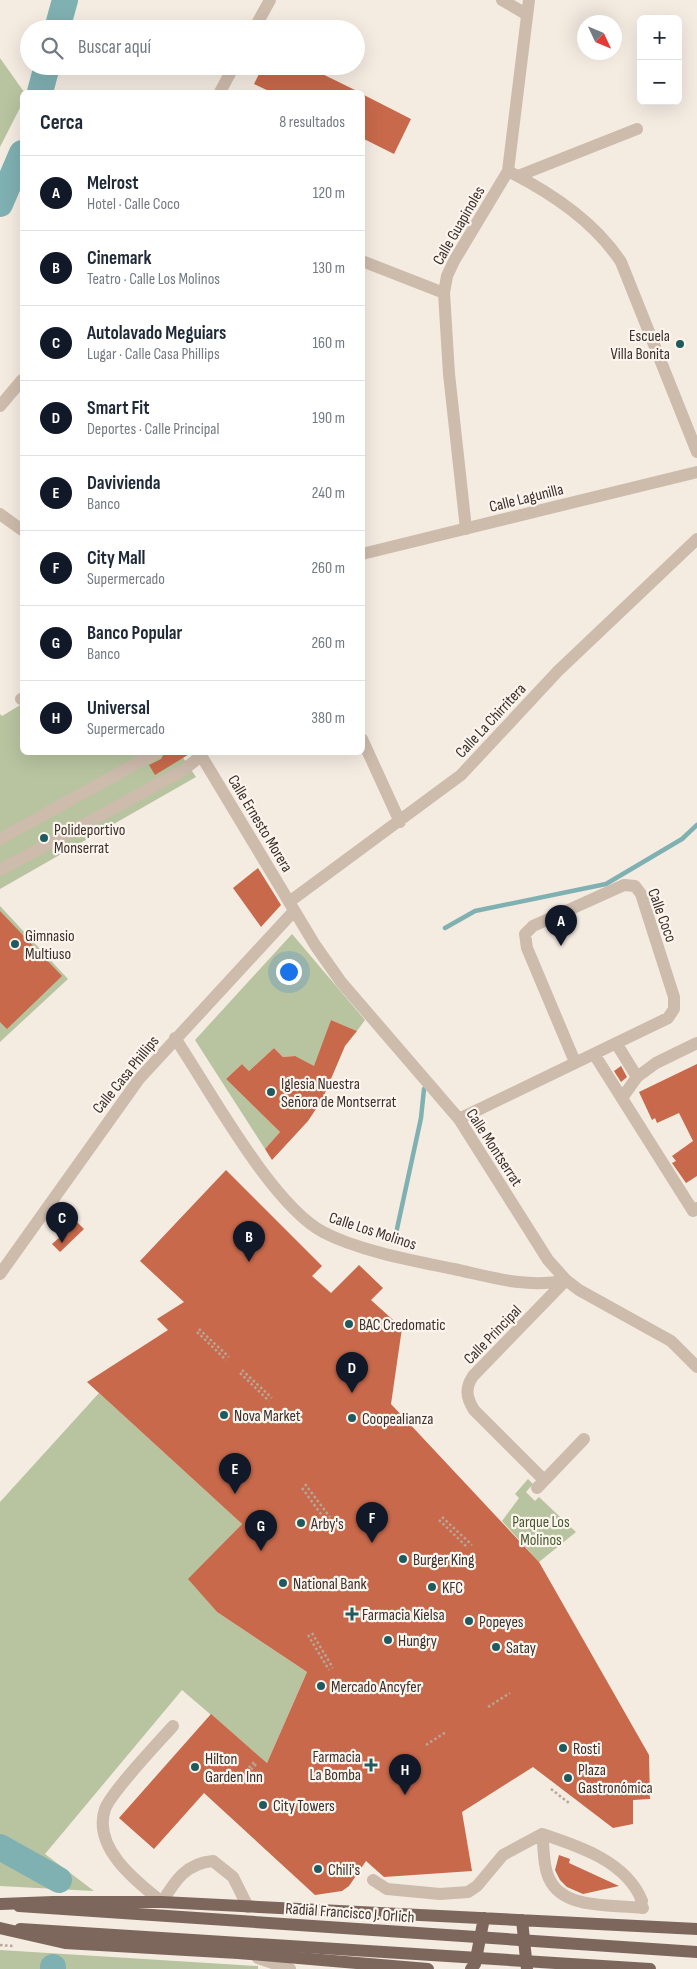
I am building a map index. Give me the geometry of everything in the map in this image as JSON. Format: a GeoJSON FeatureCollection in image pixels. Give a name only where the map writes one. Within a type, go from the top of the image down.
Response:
{"type":"FeatureCollection","features":[{"type":"Feature","properties":{"kind":"main road"},"geometry":{"type":"LineString","coordinates":[[0,1904],[162,1902],[697,1929]]}},
{"type":"Feature","properties":{"kind":"main road","name":"Radial Francisco J. Orlich"},"geometry":{"type":"LineString","coordinates":[[0,1904],[697,1952]]}},
{"type":"Feature","properties":{"kind":"main road"},"geometry":{"type":"LineString","coordinates":[[471,1969],[475,1964],[484,1918]]}},
{"type":"Feature","properties":{"kind":"main road"},"geometry":{"type":"LineString","coordinates":[[522,1920],[527,1969]]}},
{"type":"Feature","properties":{"kind":"main road"},"geometry":{"type":"LineString","coordinates":[[0,1928],[650,1969]]}},
{"type":"Feature","properties":{"kind":"main road"},"geometry":{"type":"LineString","coordinates":[[0,1928],[65,1943],[238,1953],[428,1969]]}},
{"type":"Feature","properties":{"kind":"street"},"geometry":{"type":"LineString","coordinates":[[259,20],[270,0]]}},
{"type":"Feature","properties":{"kind":"street"},"geometry":{"type":"LineString","coordinates":[[502,0],[526,14]]}},
{"type":"Feature","properties":{"kind":"street","name":"Calle Guapinoles"},"geometry":{"type":"LineString","coordinates":[[466,529],[449,374],[444,294],[446,276],[513,173],[526,14],[529,0]]}},
{"type":"Feature","properties":{"kind":"street"},"geometry":{"type":"LineString","coordinates":[[221,90],[229,75]]}},
{"type":"Feature","properties":{"kind":"street"},"geometry":{"type":"LineString","coordinates":[[513,173],[637,129]]}},
{"type":"Feature","properties":{"kind":"street"},"geometry":{"type":"LineString","coordinates":[[513,173],[537,186],[588,225],[614,250],[621,262],[697,452]]}},
{"type":"Feature","properties":{"kind":"street"},"geometry":{"type":"LineString","coordinates":[[365,262],[444,294]]}},
{"type":"Feature","properties":{"kind":"street"},"geometry":{"type":"LineString","coordinates":[[0,406],[20,382]]}},
{"type":"Feature","properties":{"kind":"street","name":"Calle Lagunilla"},"geometry":{"type":"LineString","coordinates":[[365,553],[697,472]]}},
{"type":"Feature","properties":{"kind":"street"},"geometry":{"type":"LineString","coordinates":[[0,514],[20,529]]}},
{"type":"Feature","properties":{"kind":"street","name":"Calle La Chirritera"},"geometry":{"type":"LineString","coordinates":[[292,906],[461,775],[558,671],[697,539]]}},
{"type":"Feature","properties":{"kind":"street"},"geometry":{"type":"LineString","coordinates":[[365,746],[400,822]]}},
{"type":"Feature","properties":{"kind":"street"},"geometry":{"type":"LineString","coordinates":[[0,839],[152,755]]}},
{"type":"Feature","properties":{"kind":"street"},"geometry":{"type":"LineString","coordinates":[[0,870],[182,771],[199,755]]}},
{"type":"Feature","properties":{"kind":"street","name":"Calle Ernesto Morera"},"geometry":{"type":"LineString","coordinates":[[201,755],[292,906]]}},
{"type":"Feature","properties":{"kind":"street","name":"Calle Coco"},"geometry":{"type":"LineString","coordinates":[[459,1119],[668,1018],[674,1009],[674,997],[641,894],[635,886],[624,885],[534,926],[525,934],[527,948],[576,1062]]}},
{"type":"Feature","properties":{"kind":"street","name":"Calle Casa Phillips"},"geometry":{"type":"LineString","coordinates":[[0,1274],[128,1093],[292,906]]}},
{"type":"Feature","properties":{"kind":"street","name":"Calle Montserrat"},"geometry":{"type":"LineString","coordinates":[[292,906],[341,982],[459,1119],[548,1260],[566,1280],[594,1299],[671,1341],[697,1367]]}},
{"type":"Feature","properties":{"kind":"street","name":"Calle Los Molinos"},"geometry":{"type":"LineString","coordinates":[[176,1038],[264,1172],[299,1214],[323,1232],[360,1246],[425,1264],[534,1285],[566,1280]]}},
{"type":"Feature","properties":{"kind":"street"},"geometry":{"type":"LineString","coordinates":[[622,1098],[637,1077],[656,1063],[697,1043]]}},
{"type":"Feature","properties":{"kind":"street"},"geometry":{"type":"LineString","coordinates":[[616,1044],[637,1077]]}},
{"type":"Feature","properties":{"kind":"street"},"geometry":{"type":"LineString","coordinates":[[594,1054],[693,1211],[697,1208]]}},
{"type":"Feature","properties":{"kind":"street","name":"Calle Principal"},"geometry":{"type":"LineString","coordinates":[[566,1280],[474,1376],[467,1390],[467,1395],[474,1410],[541,1484],[584,1439]]}},
{"type":"Feature","properties":{"kind":"street"},"geometry":{"type":"LineString","coordinates":[[174,1726],[109,1802],[103,1821],[104,1834],[118,1861],[134,1880],[162,1902],[180,1875],[202,1862],[213,1861],[233,1877],[248,1907]]}},
{"type":"Feature","properties":{"kind":"street"},"geometry":{"type":"LineString","coordinates":[[373,1880],[387,1890],[440,1894],[468,1892],[477,1886],[502,1855],[542,1834],[587,1850],[603,1860],[634,1884],[643,1904],[576,1901],[561,1895],[551,1884],[546,1872],[542,1834]]}},
{"type":"Feature","properties":{"kind":"street"},"geometry":{"type":"LineString","coordinates":[[238,1953],[280,1964],[290,1969]]}},
{"type":"Feature","properties":{"kind":"path"},"geometry":{"type":"LineString","coordinates":[[226,1360],[198,1330],[229,1357]]}},
{"type":"Feature","properties":{"kind":"path"},"geometry":{"type":"LineString","coordinates":[[269,1401],[241,1371],[272,1398]]}},
{"type":"Feature","properties":{"kind":"path"},"geometry":{"type":"LineString","coordinates":[[305,1484],[330,1517]]}},
{"type":"Feature","properties":{"kind":"path"},"geometry":{"type":"LineString","coordinates":[[302,1488],[326,1521]]}},
{"type":"Feature","properties":{"kind":"path"},"geometry":{"type":"LineString","coordinates":[[468,1548],[440,1518],[472,1545]]}},
{"type":"Feature","properties":{"kind":"path"},"geometry":{"type":"LineString","coordinates":[[312,1633],[333,1668]]}},
{"type":"Feature","properties":{"kind":"path"},"geometry":{"type":"LineString","coordinates":[[308,1635],[329,1670]]}},
{"type":"Feature","properties":{"kind":"path"},"geometry":{"type":"LineString","coordinates":[[488,1707],[510,1693]]}},
{"type":"Feature","properties":{"kind":"path"},"geometry":{"type":"LineString","coordinates":[[426,1745],[446,1732]]}},
{"type":"Feature","properties":{"kind":"path"},"geometry":{"type":"LineString","coordinates":[[240,1780],[256,1762]]}},
{"type":"Feature","properties":{"kind":"path"},"geometry":{"type":"LineString","coordinates":[[551,1789],[569,1803]]}},
{"type":"Feature","properties":{"kind":"green space"},"geometry":{"type":"Polygon","coordinates":[[[0,58],[23,90],[20,90],[20,108],[0,147],[0,58]]]}},
{"type":"Feature","properties":{"kind":"green space","name":"Polideportivo Monserrat"},"geometry":{"type":"Polygon","coordinates":[[[20,705],[20,755],[181,755],[196,777],[0,889],[0,714],[2,716],[20,705]]]}},
{"type":"Feature","properties":{"kind":"green space","name":"Gimnasio Multiuso"},"geometry":{"type":"Polygon","coordinates":[[[0,906],[68,979],[0,1042],[0,906]]]}},
{"type":"Feature","properties":{"kind":"green space"},"geometry":{"type":"Polygon","coordinates":[[[292,934],[365,1020],[357,1031],[331,1020],[298,1119],[295,1056],[283,1057],[274,1048],[249,1071],[242,1064],[226,1079],[280,1132],[265,1149],[195,1040],[292,934]]]}},
{"type":"Feature","properties":{"kind":"green space"},"geometry":{"type":"Polygon","coordinates":[[[99,1393],[242,1524],[189,1579],[217,1612],[307,1672],[267,1763],[182,1690],[45,1854],[94,1891],[0,1886],[0,1502],[99,1393]]]}},
{"type":"Feature","properties":{"kind":"green space","name":"Parque Los Molinos"},"geometry":{"type":"Polygon","coordinates":[[[528,1479],[533,1484],[526,1492],[535,1501],[539,1497],[576,1532],[539,1562],[502,1521],[519,1498],[515,1494],[528,1479]]]}},
{"type":"Feature","properties":{"kind":"green space"},"geometry":{"type":"Polygon","coordinates":[[[0,1950],[258,1966],[258,1969],[0,1969],[0,1950]]]}},
{"type":"Feature","properties":{"kind":"building"},"geometry":{"type":"Polygon","coordinates":[[[258,75],[324,75],[355,90],[267,90],[254,84],[258,75]]]}},
{"type":"Feature","properties":{"kind":"building"},"geometry":{"type":"Polygon","coordinates":[[[365,96],[411,119],[394,154],[365,140],[365,96]]]}},
{"type":"Feature","properties":{"kind":"building"},"geometry":{"type":"Polygon","coordinates":[[[163,755],[188,755],[155,775],[149,765],[161,759],[163,755]]]}},
{"type":"Feature","properties":{"kind":"building"},"geometry":{"type":"Polygon","coordinates":[[[258,868],[281,905],[261,927],[233,888],[258,868]]]}},
{"type":"Feature","properties":{"kind":"building","name":"Gimnasio Multiuso"},"geometry":{"type":"Polygon","coordinates":[[[0,911],[62,976],[7,1029],[0,1022],[0,911]]]}},
{"type":"Feature","properties":{"kind":"building","name":"Iglesia Nuestra Señora de Montserrat"},"geometry":{"type":"Polygon","coordinates":[[[331,1020],[357,1031],[345,1046],[322,1100],[308,1121],[272,1160],[265,1149],[280,1132],[226,1079],[242,1064],[249,1071],[274,1048],[283,1057],[295,1056],[314,1066],[331,1020]]]}},
{"type":"Feature","properties":{"kind":"building"},"geometry":{"type":"Polygon","coordinates":[[[697,1064],[697,1176],[686,1183],[672,1163],[676,1161],[672,1156],[693,1141],[679,1113],[657,1123],[655,1118],[652,1120],[639,1092],[697,1064]]]}},
{"type":"Feature","properties":{"kind":"building"},"geometry":{"type":"Polygon","coordinates":[[[621,1066],[627,1077],[621,1082],[614,1071],[621,1066]]]}},
{"type":"Feature","properties":{"kind":"building"},"geometry":{"type":"Polygon","coordinates":[[[226,1170],[322,1266],[312,1276],[331,1293],[359,1265],[383,1288],[371,1300],[402,1328],[391,1404],[539,1562],[649,1755],[650,1799],[633,1800],[633,1824],[613,1828],[533,1767],[462,1812],[472,1871],[384,1877],[366,1861],[349,1886],[342,1891],[315,1895],[204,1793],[154,1849],[119,1818],[211,1714],[267,1763],[307,1672],[217,1612],[188,1579],[242,1524],[87,1382],[168,1330],[157,1319],[184,1302],[140,1261],[226,1170]]]}},
{"type":"Feature","properties":{"kind":"building"},"geometry":{"type":"Polygon","coordinates":[[[77,1222],[84,1229],[60,1252],[52,1244],[77,1222]]]}},
{"type":"Feature","properties":{"kind":"building"},"geometry":{"type":"Polygon","coordinates":[[[559,1855],[570,1859],[569,1863],[619,1886],[583,1894],[567,1887],[560,1880],[555,1870],[559,1855]]]}},
{"type":"Feature","properties":{"kind":"waterway"},"geometry":{"type":"LineString","coordinates":[[59,20],[65,0]]}},
{"type":"Feature","properties":{"kind":"waterway"},"geometry":{"type":"LineString","coordinates":[[41,90],[45,75]]}},
{"type":"Feature","properties":{"kind":"waterway"},"geometry":{"type":"LineString","coordinates":[[0,204],[20,158]]}},
{"type":"Feature","properties":{"kind":"waterway"},"geometry":{"type":"LineString","coordinates":[[445,928],[475,911],[606,884],[682,839],[697,825]]}},
{"type":"Feature","properties":{"kind":"waterway"},"geometry":{"type":"LineString","coordinates":[[395,1238],[421,1118],[424,1089]]}},
{"type":"Feature","properties":{"kind":"waterway"},"geometry":{"type":"LineString","coordinates":[[0,1847],[59,1880]]}},
{"type":"Feature","properties":{"kind":"place","name":"Escuela Villa Bonita"},"geometry":{"type":"Point","coordinates":[680,344]}},
{"type":"Feature","properties":{"kind":"place","name":"Polideportivo Monserrat"},"geometry":{"type":"Point","coordinates":[44,838]}},
{"type":"Feature","properties":{"kind":"place","name":"Gimnasio Multiuso"},"geometry":{"type":"Point","coordinates":[15,944]}},
{"type":"Feature","properties":{"kind":"place","name":"Melrost"},"geometry":{"type":"Point","coordinates":[561,946]}},
{"type":"Feature","properties":{"kind":"place","name":"Iglesia Nuestra Señora de Montserrat"},"geometry":{"type":"Point","coordinates":[271,1092]}},
{"type":"Feature","properties":{"kind":"place","name":"Autolavado Meguiars"},"geometry":{"type":"Point","coordinates":[62,1243]}},
{"type":"Feature","properties":{"kind":"place","name":"Cinemark"},"geometry":{"type":"Point","coordinates":[249,1262]}},
{"type":"Feature","properties":{"kind":"place","name":"BAC Credomatic"},"geometry":{"type":"Point","coordinates":[349,1324]}},
{"type":"Feature","properties":{"kind":"place","name":"Smart Fit"},"geometry":{"type":"Point","coordinates":[352,1393]}},
{"type":"Feature","properties":{"kind":"place","name":"Nova Market"},"geometry":{"type":"Point","coordinates":[224,1415]}},
{"type":"Feature","properties":{"kind":"place","name":"Coopealianza"},"geometry":{"type":"Point","coordinates":[352,1418]}},
{"type":"Feature","properties":{"kind":"place","name":"Davivienda"},"geometry":{"type":"Point","coordinates":[235,1494]}},
{"type":"Feature","properties":{"kind":"place","name":"Arby's"},"geometry":{"type":"Point","coordinates":[301,1523]}},
{"type":"Feature","properties":{"kind":"place","name":"City Mall"},"geometry":{"type":"Point","coordinates":[372,1543]}},
{"type":"Feature","properties":{"kind":"place","name":"Banco Popular"},"geometry":{"type":"Point","coordinates":[261,1551]}},
{"type":"Feature","properties":{"kind":"place","name":"Burger King"},"geometry":{"type":"Point","coordinates":[403,1559]}},
{"type":"Feature","properties":{"kind":"place","name":"National Bank"},"geometry":{"type":"Point","coordinates":[283,1583]}},
{"type":"Feature","properties":{"kind":"place","name":"KFC"},"geometry":{"type":"Point","coordinates":[432,1587]}},
{"type":"Feature","properties":{"kind":"place","name":"Farmacia Kielsa"},"geometry":{"type":"Point","coordinates":[352,1614]}},
{"type":"Feature","properties":{"kind":"place","name":"Popeyes"},"geometry":{"type":"Point","coordinates":[469,1621]}},
{"type":"Feature","properties":{"kind":"place","name":"Hungry"},"geometry":{"type":"Point","coordinates":[388,1640]}},
{"type":"Feature","properties":{"kind":"place","name":"Satay"},"geometry":{"type":"Point","coordinates":[496,1647]}},
{"type":"Feature","properties":{"kind":"place","name":"Mercado Ancyfer"},"geometry":{"type":"Point","coordinates":[321,1686]}},
{"type":"Feature","properties":{"kind":"place","name":"Rosti"},"geometry":{"type":"Point","coordinates":[563,1748]}},
{"type":"Feature","properties":{"kind":"place","name":"Farmacia La Bomba"},"geometry":{"type":"Point","coordinates":[371,1765]}},
{"type":"Feature","properties":{"kind":"place","name":"Hilton Garden Inn"},"geometry":{"type":"Point","coordinates":[195,1767]}},
{"type":"Feature","properties":{"kind":"place","name":"Plaza Gastronómica"},"geometry":{"type":"Point","coordinates":[568,1778]}},
{"type":"Feature","properties":{"kind":"place","name":"Universal"},"geometry":{"type":"Point","coordinates":[405,1795]}},
{"type":"Feature","properties":{"kind":"place","name":"City Towers"},"geometry":{"type":"Point","coordinates":[263,1805]}},
{"type":"Feature","properties":{"kind":"place","name":"Chili's"},"geometry":{"type":"Point","coordinates":[318,1869]}}]}
